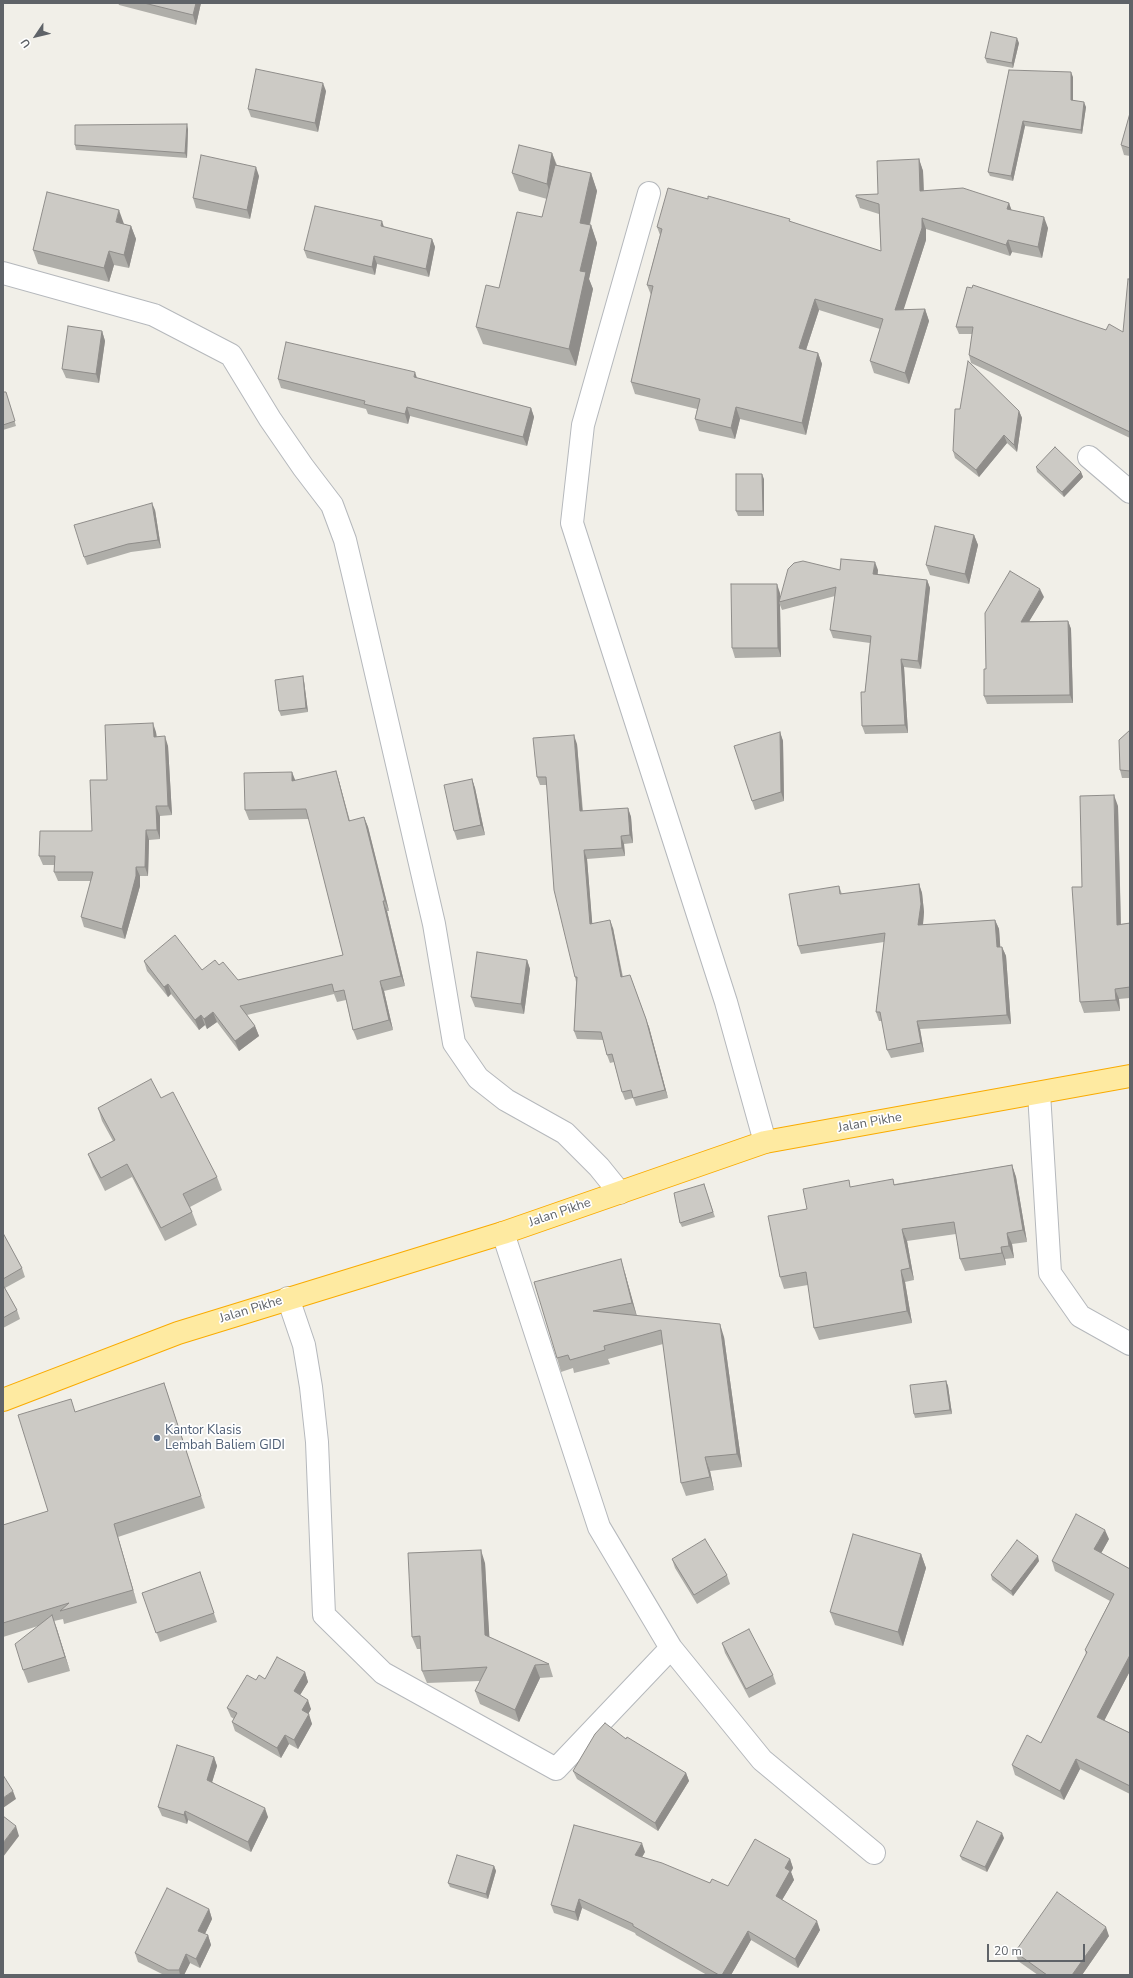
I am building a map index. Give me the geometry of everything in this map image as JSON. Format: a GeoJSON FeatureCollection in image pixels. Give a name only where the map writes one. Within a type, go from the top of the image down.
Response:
{"type":"FeatureCollection","features":[{"type":"Feature","properties":{"kind":"highway","name":"Jalan Pikhe"},"geometry":{"type":"LineString","coordinates":[[3,1400],[178,1332],[503,1233],[765,1142],[1130,1076]]}},
{"type":"Feature","properties":{"kind":"street"},"geometry":{"type":"LineString","coordinates":[[649,193],[583,425],[572,523],[726,1002],[765,1142]]}},
{"type":"Feature","properties":{"kind":"street"},"geometry":{"type":"LineString","coordinates":[[3,273],[154,315],[231,355],[270,420],[332,505],[345,540],[434,924],[454,1042],[478,1078],[506,1100],[565,1133],[599,1167],[620,1193]]}},
{"type":"Feature","properties":{"kind":"street"},"geometry":{"type":"LineString","coordinates":[[1089,457],[1130,492]]}},
{"type":"Feature","properties":{"kind":"street"},"geometry":{"type":"LineString","coordinates":[[1039,1093],[1050,1272],[1080,1316],[1130,1344]]}},
{"type":"Feature","properties":{"kind":"street"},"geometry":{"type":"LineString","coordinates":[[503,1233],[599,1527],[671,1648],[762,1760],[874,1853]]}},
{"type":"Feature","properties":{"kind":"street"},"geometry":{"type":"LineString","coordinates":[[288,1298],[304,1345],[312,1395],[317,1442],[324,1615],[383,1673],[556,1769],[671,1648]]}},
{"type":"Feature","properties":{"kind":"building"},"geometry":{"type":"Polygon","coordinates":[[[144,3],[196,3],[193,15],[144,3]]]}},
{"type":"Feature","properties":{"kind":"building"},"geometry":{"type":"Polygon","coordinates":[[[991,32],[1017,38],[1012,63],[985,58],[991,32]]]}},
{"type":"Feature","properties":{"kind":"building"},"geometry":{"type":"Polygon","coordinates":[[[256,69],[323,83],[315,123],[248,109],[256,69]]]}},
{"type":"Feature","properties":{"kind":"building"},"geometry":{"type":"Polygon","coordinates":[[[1009,70],[1071,72],[1071,100],[1084,102],[1081,130],[1023,121],[1011,176],[988,172],[1009,70]]]}},
{"type":"Feature","properties":{"kind":"building"},"geometry":{"type":"Polygon","coordinates":[[[1130,113],[1130,148],[1121,145],[1130,113]]]}},
{"type":"Feature","properties":{"kind":"building"},"geometry":{"type":"Polygon","coordinates":[[[187,124],[185,153],[75,145],[75,125],[187,124]]]}},
{"type":"Feature","properties":{"kind":"building"},"geometry":{"type":"Polygon","coordinates":[[[519,145],[552,153],[547,184],[512,173],[519,145]]]}},
{"type":"Feature","properties":{"kind":"building"},"geometry":{"type":"Polygon","coordinates":[[[201,155],[256,167],[247,210],[193,198],[201,155]]]}},
{"type":"Feature","properties":{"kind":"building"},"geometry":{"type":"Polygon","coordinates":[[[919,159],[920,191],[963,188],[1009,203],[1007,209],[1044,217],[1038,247],[1008,240],[1006,245],[922,218],[922,228],[895,310],[925,309],[905,373],[870,361],[883,319],[815,299],[799,348],[818,353],[802,423],[736,407],[731,428],[695,419],[700,399],[631,382],[653,286],[647,285],[662,229],[657,227],[668,188],[708,199],[708,196],[790,219],[789,221],[881,251],[879,204],[856,197],[856,195],[878,194],[877,161],[919,159]]]}},
{"type":"Feature","properties":{"kind":"building"},"geometry":{"type":"Polygon","coordinates":[[[555,165],[591,173],[580,223],[591,225],[580,271],[586,272],[569,349],[476,327],[486,285],[499,288],[517,212],[542,217],[555,165]]]}},
{"type":"Feature","properties":{"kind":"building"},"geometry":{"type":"Polygon","coordinates":[[[47,192],[119,210],[116,222],[131,226],[124,255],[109,251],[104,268],[33,250],[47,192]]]}},
{"type":"Feature","properties":{"kind":"building"},"geometry":{"type":"Polygon","coordinates":[[[315,206],[382,221],[381,226],[432,239],[426,269],[374,256],[372,267],[304,250],[315,206]]]}},
{"type":"Feature","properties":{"kind":"building"},"geometry":{"type":"Polygon","coordinates":[[[1128,279],[1130,279],[1130,432],[969,355],[973,327],[956,327],[967,287],[972,288],[973,285],[1106,330],[1109,324],[1123,332],[1128,279]]]}},
{"type":"Feature","properties":{"kind":"building"},"geometry":{"type":"Polygon","coordinates":[[[68,326],[102,331],[96,374],[62,369],[68,326]]]}},
{"type":"Feature","properties":{"kind":"building"},"geometry":{"type":"Polygon","coordinates":[[[286,342],[415,372],[414,377],[531,408],[523,437],[407,407],[405,414],[364,404],[365,401],[278,379],[286,342]]]}},
{"type":"Feature","properties":{"kind":"building"},"geometry":{"type":"Polygon","coordinates":[[[968,361],[1019,411],[1014,445],[1004,435],[976,470],[953,451],[955,409],[960,409],[968,361]]]}},
{"type":"Feature","properties":{"kind":"building"},"geometry":{"type":"Polygon","coordinates":[[[3,392],[6,392],[15,421],[3,425],[3,392]]]}},
{"type":"Feature","properties":{"kind":"building"},"geometry":{"type":"Polygon","coordinates":[[[1055,447],[1081,472],[1062,492],[1036,467],[1055,447]]]}},
{"type":"Feature","properties":{"kind":"building"},"geometry":{"type":"Polygon","coordinates":[[[736,474],[762,474],[763,511],[736,511],[736,474]]]}},
{"type":"Feature","properties":{"kind":"building"},"geometry":{"type":"Polygon","coordinates":[[[152,503],[158,540],[128,544],[84,557],[74,525],[152,503]]]}},
{"type":"Feature","properties":{"kind":"building"},"geometry":{"type":"Polygon","coordinates":[[[935,526],[974,535],[965,574],[926,565],[935,526]]]}},
{"type":"Feature","properties":{"kind":"building"},"geometry":{"type":"Polygon","coordinates":[[[841,559],[875,562],[873,574],[927,580],[918,661],[901,659],[905,725],[862,726],[861,692],[865,692],[871,636],[830,630],[836,587],[779,602],[788,569],[794,563],[803,561],[840,570],[841,559]]]}},
{"type":"Feature","properties":{"kind":"building"},"geometry":{"type":"Polygon","coordinates":[[[1010,571],[1040,589],[1021,622],[1068,621],[1070,695],[984,696],[984,669],[986,669],[985,613],[1010,571]]]}},
{"type":"Feature","properties":{"kind":"building"},"geometry":{"type":"Polygon","coordinates":[[[731,584],[777,584],[778,648],[732,648],[731,584]]]}},
{"type":"Feature","properties":{"kind":"building"},"geometry":{"type":"Polygon","coordinates":[[[303,676],[306,708],[279,711],[275,680],[303,676]]]}},
{"type":"Feature","properties":{"kind":"building"},"geometry":{"type":"Polygon","coordinates":[[[153,723],[154,737],[165,736],[168,806],[156,806],[157,830],[146,830],[145,867],[136,867],[136,876],[122,929],[81,917],[93,872],[54,872],[55,856],[39,856],[40,831],[92,831],[90,780],[107,780],[105,725],[153,723]]]}},
{"type":"Feature","properties":{"kind":"building"},"geometry":{"type":"Polygon","coordinates":[[[1130,730],[1130,771],[1120,770],[1119,740],[1130,730]]]}},
{"type":"Feature","properties":{"kind":"building"},"geometry":{"type":"Polygon","coordinates":[[[780,732],[781,792],[752,801],[734,746],[780,732]]]}},
{"type":"Feature","properties":{"kind":"building"},"geometry":{"type":"Polygon","coordinates":[[[574,735],[580,811],[628,808],[630,835],[621,836],[622,848],[584,850],[590,924],[610,920],[621,977],[630,975],[646,1019],[665,1090],[633,1098],[631,1090],[622,1092],[612,1054],[607,1055],[601,1032],[574,1031],[577,977],[575,977],[554,890],[546,777],[537,777],[533,738],[574,735]]]}},
{"type":"Feature","properties":{"kind":"building"},"geometry":{"type":"Polygon","coordinates":[[[336,771],[349,821],[364,817],[385,901],[383,901],[401,976],[380,981],[389,1020],[353,1030],[344,990],[334,992],[332,984],[240,1006],[255,1026],[235,1041],[213,1012],[204,1019],[201,1015],[195,1020],[168,984],[164,987],[144,961],[175,935],[202,970],[215,960],[219,965],[223,962],[238,980],[343,955],[306,809],[245,810],[244,773],[292,772],[292,781],[336,771]]]}},
{"type":"Feature","properties":{"kind":"building"},"geometry":{"type":"Polygon","coordinates":[[[472,779],[481,825],[454,831],[444,785],[472,779]]]}},
{"type":"Feature","properties":{"kind":"building"},"geometry":{"type":"Polygon","coordinates":[[[1114,795],[1117,925],[1130,923],[1130,987],[1115,989],[1116,1000],[1080,1002],[1072,887],[1082,887],[1080,796],[1114,795]]]}},
{"type":"Feature","properties":{"kind":"building"},"geometry":{"type":"Polygon","coordinates":[[[919,884],[921,904],[918,925],[995,920],[997,947],[1002,947],[1007,1015],[917,1021],[921,1043],[887,1050],[880,1012],[876,1012],[885,933],[798,946],[789,894],[839,886],[840,894],[919,884]]]}},
{"type":"Feature","properties":{"kind":"building"},"geometry":{"type":"Polygon","coordinates":[[[477,952],[527,960],[521,1004],[471,997],[477,952]]]}},
{"type":"Feature","properties":{"kind":"building"},"geometry":{"type":"Polygon","coordinates":[[[151,1079],[161,1098],[173,1092],[217,1177],[183,1194],[192,1212],[161,1228],[127,1164],[101,1178],[88,1154],[115,1140],[98,1108],[151,1079]]]}},
{"type":"Feature","properties":{"kind":"building"},"geometry":{"type":"Polygon","coordinates":[[[1012,1165],[1023,1230],[1007,1233],[1009,1246],[1001,1247],[1002,1253],[960,1259],[954,1222],[902,1229],[910,1268],[901,1270],[907,1311],[814,1328],[806,1272],[780,1277],[768,1216],[807,1209],[803,1189],[849,1180],[850,1187],[893,1179],[894,1185],[1012,1165]]]}},
{"type":"Feature","properties":{"kind":"building"},"geometry":{"type":"Polygon","coordinates":[[[704,1184],[713,1212],[680,1223],[674,1193],[704,1184]]]}},
{"type":"Feature","properties":{"kind":"building"},"geometry":{"type":"Polygon","coordinates":[[[3,1233],[22,1268],[3,1279],[3,1233]]]}},
{"type":"Feature","properties":{"kind":"building"},"geometry":{"type":"Polygon","coordinates":[[[621,1259],[632,1303],[593,1311],[720,1324],[737,1454],[705,1457],[710,1477],[681,1483],[661,1330],[604,1346],[605,1350],[570,1360],[568,1355],[557,1358],[534,1282],[621,1259]]]}},
{"type":"Feature","properties":{"kind":"building"},"geometry":{"type":"Polygon","coordinates":[[[3,1285],[17,1310],[3,1318],[3,1285]]]}},
{"type":"Feature","properties":{"kind":"building"},"geometry":{"type":"Polygon","coordinates":[[[946,1381],[950,1410],[914,1414],[910,1385],[946,1381]]]}},
{"type":"Feature","properties":{"kind":"building"},"geometry":{"type":"Polygon","coordinates":[[[164,1383],[201,1496],[114,1524],[133,1590],[60,1611],[69,1603],[3,1623],[3,1525],[48,1511],[18,1415],[71,1399],[75,1412],[164,1383]]]}},
{"type":"Feature","properties":{"kind":"building"},"geometry":{"type":"Polygon","coordinates":[[[1076,1514],[1105,1530],[1094,1549],[1130,1569],[1130,1655],[1097,1717],[1130,1733],[1130,1786],[1076,1759],[1060,1791],[1012,1765],[1027,1735],[1041,1743],[1087,1652],[1085,1650],[1114,1594],[1052,1561],[1076,1514]]]}},
{"type":"Feature","properties":{"kind":"building"},"geometry":{"type":"Polygon","coordinates":[[[853,1534],[921,1554],[898,1632],[830,1612],[853,1534]]]}},
{"type":"Feature","properties":{"kind":"building"},"geometry":{"type":"Polygon","coordinates":[[[705,1539],[727,1575],[694,1595],[672,1559],[705,1539]]]}},
{"type":"Feature","properties":{"kind":"building"},"geometry":{"type":"Polygon","coordinates":[[[1017,1540],[1038,1556],[1011,1591],[991,1575],[1017,1540]]]}},
{"type":"Feature","properties":{"kind":"building"},"geometry":{"type":"Polygon","coordinates":[[[481,1550],[485,1635],[549,1664],[535,1665],[515,1710],[475,1691],[487,1667],[422,1671],[420,1636],[412,1637],[408,1553],[481,1550]]]}},
{"type":"Feature","properties":{"kind":"building"},"geometry":{"type":"Polygon","coordinates":[[[200,1572],[214,1613],[156,1633],[142,1593],[200,1572]]]}},
{"type":"Feature","properties":{"kind":"building"},"geometry":{"type":"Polygon","coordinates":[[[52,1615],[65,1657],[23,1670],[15,1644],[52,1615]]]}},
{"type":"Feature","properties":{"kind":"building"},"geometry":{"type":"Polygon","coordinates":[[[749,1629],[773,1675],[746,1689],[722,1643],[749,1629]]]}},
{"type":"Feature","properties":{"kind":"building"},"geometry":{"type":"Polygon","coordinates":[[[277,1657],[305,1672],[294,1691],[308,1700],[302,1710],[309,1714],[294,1740],[285,1735],[277,1748],[232,1722],[237,1713],[227,1708],[247,1675],[256,1680],[259,1675],[265,1679],[277,1657]]]}},
{"type":"Feature","properties":{"kind":"building"},"geometry":{"type":"Polygon","coordinates":[[[605,1723],[626,1739],[627,1737],[686,1773],[655,1823],[573,1771],[595,1734],[605,1723]]]}},
{"type":"Feature","properties":{"kind":"building"},"geometry":{"type":"Polygon","coordinates":[[[177,1745],[214,1757],[207,1780],[265,1808],[248,1842],[185,1811],[184,1815],[158,1807],[177,1745]]]}},
{"type":"Feature","properties":{"kind":"building"},"geometry":{"type":"Polygon","coordinates":[[[3,1775],[13,1791],[3,1798],[3,1775]]]}},
{"type":"Feature","properties":{"kind":"building"},"geometry":{"type":"Polygon","coordinates":[[[3,1816],[16,1826],[3,1843],[3,1816]]]}},
{"type":"Feature","properties":{"kind":"building"},"geometry":{"type":"Polygon","coordinates":[[[977,1821],[1002,1833],[985,1867],[960,1856],[977,1821]]]}},
{"type":"Feature","properties":{"kind":"building"},"geometry":{"type":"Polygon","coordinates":[[[574,1825],[642,1843],[635,1855],[662,1863],[710,1883],[712,1879],[728,1886],[755,1839],[790,1859],[785,1868],[790,1871],[776,1896],[817,1921],[795,1959],[748,1931],[722,1975],[719,1975],[633,1926],[633,1924],[579,1899],[575,1912],[551,1905],[574,1825]]]}},
{"type":"Feature","properties":{"kind":"building"},"geometry":{"type":"Polygon","coordinates":[[[457,1855],[494,1866],[486,1894],[448,1883],[457,1855]]]}},
{"type":"Feature","properties":{"kind":"building"},"geometry":{"type":"Polygon","coordinates":[[[167,1888],[209,1909],[198,1931],[208,1935],[196,1959],[186,1954],[179,1970],[168,1970],[135,1953],[167,1888]]]}},
{"type":"Feature","properties":{"kind":"building"},"geometry":{"type":"Polygon","coordinates":[[[1057,1892],[1106,1927],[1072,1975],[1047,1975],[1015,1952],[1057,1892]]]}},
{"type":"Feature","properties":{"kind":"place","name":"Kantor Klasis Lembah Baliem GIDI"},"geometry":{"type":"Point","coordinates":[157,1438]}}]}
